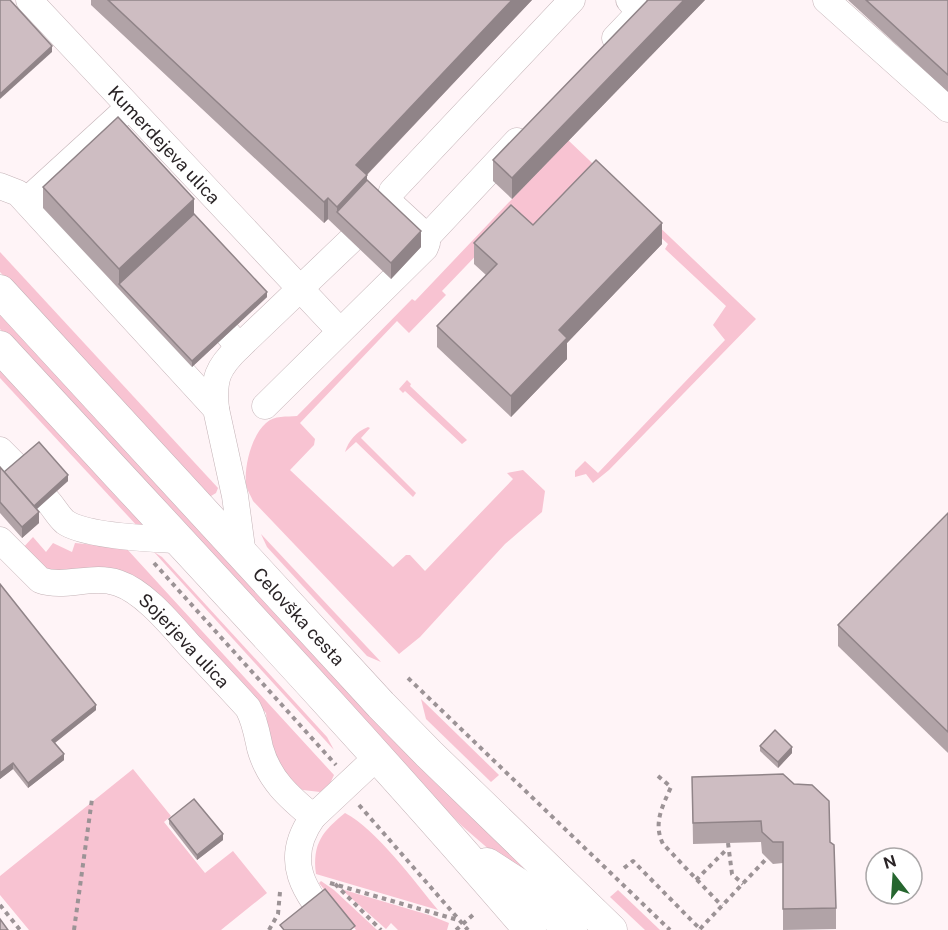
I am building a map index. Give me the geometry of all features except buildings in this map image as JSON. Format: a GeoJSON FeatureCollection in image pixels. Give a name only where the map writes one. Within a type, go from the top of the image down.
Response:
{"type":"FeatureCollection","features":[{"type":"Feature","properties":{"kind":"main road","name":"Celovška cesta"},"geometry":{"type":"LineString","coordinates":[[0,291],[389,714],[611,930]]}},
{"type":"Feature","properties":{"kind":"main road","name":"Celovška cesta"},"geometry":{"type":"LineString","coordinates":[[0,347],[377,757],[530,930]]}},
{"type":"Feature","properties":{"kind":"main road"},"geometry":{"type":"LineString","coordinates":[[454,842],[521,886],[571,930]]}},
{"type":"Feature","properties":{"kind":"street"},"geometry":{"type":"LineString","coordinates":[[266,406],[425,248],[428,243],[427,237],[391,211],[392,191],[572,0]]}},
{"type":"Feature","properties":{"kind":"street"},"geometry":{"type":"LineString","coordinates":[[595,59],[635,17],[635,7],[629,0]]}},
{"type":"Feature","properties":{"kind":"street"},"geometry":{"type":"LineString","coordinates":[[826,0],[948,109]]}},
{"type":"Feature","properties":{"kind":"street","name":"Kumerdejeva ulica"},"geometry":{"type":"LineString","coordinates":[[36,2],[129,106],[340,331]]}},
{"type":"Feature","properties":{"kind":"street"},"geometry":{"type":"LineString","coordinates":[[26,201],[129,106]]}},
{"type":"Feature","properties":{"kind":"street"},"geometry":{"type":"LineString","coordinates":[[427,237],[531,127]]}},
{"type":"Feature","properties":{"kind":"street"},"geometry":{"type":"LineString","coordinates":[[0,186],[18,193],[26,201],[130,309],[216,409]]}},
{"type":"Feature","properties":{"kind":"street"},"geometry":{"type":"LineString","coordinates":[[243,555],[234,496],[216,409],[214,388],[217,374],[233,340],[305,295],[356,245]]}},
{"type":"Feature","properties":{"kind":"street"},"geometry":{"type":"LineString","coordinates":[[47,500],[66,522],[85,529],[135,539],[177,540]]}},
{"type":"Feature","properties":{"kind":"street","name":"Sojerjeva ulica"},"geometry":{"type":"LineString","coordinates":[[0,540],[40,580],[61,582],[100,578],[120,583],[159,613],[248,708],[257,727],[261,750],[270,772],[281,789],[313,818]]}},
{"type":"Feature","properties":{"kind":"street"},"geometry":{"type":"LineString","coordinates":[[336,930],[310,898],[301,880],[300,846],[304,833],[313,818],[377,757]]}},
{"type":"Feature","properties":{"kind":"path"},"geometry":{"type":"LineString","coordinates":[[408,678],[670,930]]}},
{"type":"Feature","properties":{"kind":"path"},"geometry":{"type":"LineString","coordinates":[[658,776],[671,788],[657,823],[663,844],[722,906]]}},
{"type":"Feature","properties":{"kind":"path"},"geometry":{"type":"LineString","coordinates":[[507,783],[512,779]]}},
{"type":"Feature","properties":{"kind":"path"},"geometry":{"type":"LineString","coordinates":[[74,930],[92,799]]}},
{"type":"Feature","properties":{"kind":"path"},"geometry":{"type":"LineString","coordinates":[[696,880],[728,846],[732,874],[743,884]]}},
{"type":"Feature","properties":{"kind":"path"},"geometry":{"type":"LineString","coordinates":[[624,868],[633,861],[700,929],[768,858]]}},
{"type":"Feature","properties":{"kind":"path"},"geometry":{"type":"LineString","coordinates":[[269,930],[274,925],[278,914],[279,887],[289,882],[311,878],[459,920]]}},
{"type":"Feature","properties":{"kind":"path"},"geometry":{"type":"LineString","coordinates":[[334,884],[381,930]]}},
{"type":"Feature","properties":{"kind":"path"},"geometry":{"type":"LineString","coordinates":[[0,905],[20,930]]}},
{"type":"Feature","properties":{"kind":"path"},"geometry":{"type":"LineString","coordinates":[[456,930],[473,915]]}},
{"type":"Feature","properties":{"kind":"shaded area"},"geometry":{"type":"Polygon","coordinates":[[[568,140],[756,319],[609,470],[593,483],[586,474],[575,477],[575,471],[585,461],[598,473],[725,340],[713,325],[726,306],[665,249],[668,244],[595,177],[534,241],[511,219],[442,291],[446,295],[409,333],[397,321],[300,423],[315,439],[314,445],[290,470],[393,567],[406,555],[410,555],[425,571],[513,479],[507,473],[523,470],[545,491],[542,512],[505,544],[420,637],[399,654],[253,501],[246,484],[246,469],[250,451],[261,428],[269,420],[297,416],[412,299],[415,301],[568,140]]]}},
{"type":"Feature","properties":{"kind":"shaded area"},"geometry":{"type":"Polygon","coordinates":[[[0,252],[218,488],[216,493],[211,496],[205,495],[0,272],[0,252]]]}},
{"type":"Feature","properties":{"kind":"shaded area"},"geometry":{"type":"Polygon","coordinates":[[[0,309],[593,930],[582,930],[462,826],[420,785],[0,329],[0,309]]]}},
{"type":"Feature","properties":{"kind":"shaded area"},"geometry":{"type":"Polygon","coordinates":[[[0,366],[143,521],[140,529],[0,378],[0,366]]]}},
{"type":"Feature","properties":{"kind":"shaded area"},"geometry":{"type":"Polygon","coordinates":[[[407,380],[410,386],[467,440],[462,444],[405,391],[403,393],[399,389],[407,380]]]}},
{"type":"Feature","properties":{"kind":"shaded area"},"geometry":{"type":"Polygon","coordinates":[[[368,427],[370,428],[361,438],[416,493],[413,497],[356,442],[345,452],[354,437],[368,427]]]}},
{"type":"Feature","properties":{"kind":"shaded area"},"geometry":{"type":"Polygon","coordinates":[[[261,534],[381,662],[367,656],[267,547],[261,534]]]}},
{"type":"Feature","properties":{"kind":"shaded area"},"geometry":{"type":"Polygon","coordinates":[[[33,537],[46,552],[53,543],[72,552],[75,543],[126,548],[334,775],[328,788],[320,792],[303,790],[294,786],[277,763],[268,733],[266,713],[205,647],[111,571],[83,568],[59,574],[42,569],[20,551],[33,537]]]}},
{"type":"Feature","properties":{"kind":"shaded area"},"geometry":{"type":"Polygon","coordinates":[[[154,552],[162,557],[327,737],[334,750],[154,552]]]}},
{"type":"Feature","properties":{"kind":"shaded area"},"geometry":{"type":"Polygon","coordinates":[[[421,699],[499,775],[491,782],[426,719],[421,699]]]}},
{"type":"Feature","properties":{"kind":"shaded area"},"geometry":{"type":"Polygon","coordinates":[[[133,769],[171,816],[164,822],[205,873],[233,851],[267,893],[221,930],[29,930],[0,895],[0,876],[133,769]]]}},
{"type":"Feature","properties":{"kind":"shaded area"},"geometry":{"type":"Polygon","coordinates":[[[345,813],[370,831],[438,910],[316,874],[316,854],[321,839],[325,832],[345,813]]]}},
{"type":"Feature","properties":{"kind":"shaded area"},"geometry":{"type":"Polygon","coordinates":[[[321,881],[377,930],[356,930],[319,883],[321,881]]]}},
{"type":"Feature","properties":{"kind":"shaded area"},"geometry":{"type":"Polygon","coordinates":[[[341,889],[429,915],[449,923],[447,930],[398,930],[391,923],[386,929],[341,889]]]}},
{"type":"Feature","properties":{"kind":"shaded area"},"geometry":{"type":"Polygon","coordinates":[[[618,890],[660,930],[645,930],[610,897],[618,890]]]}}]}
